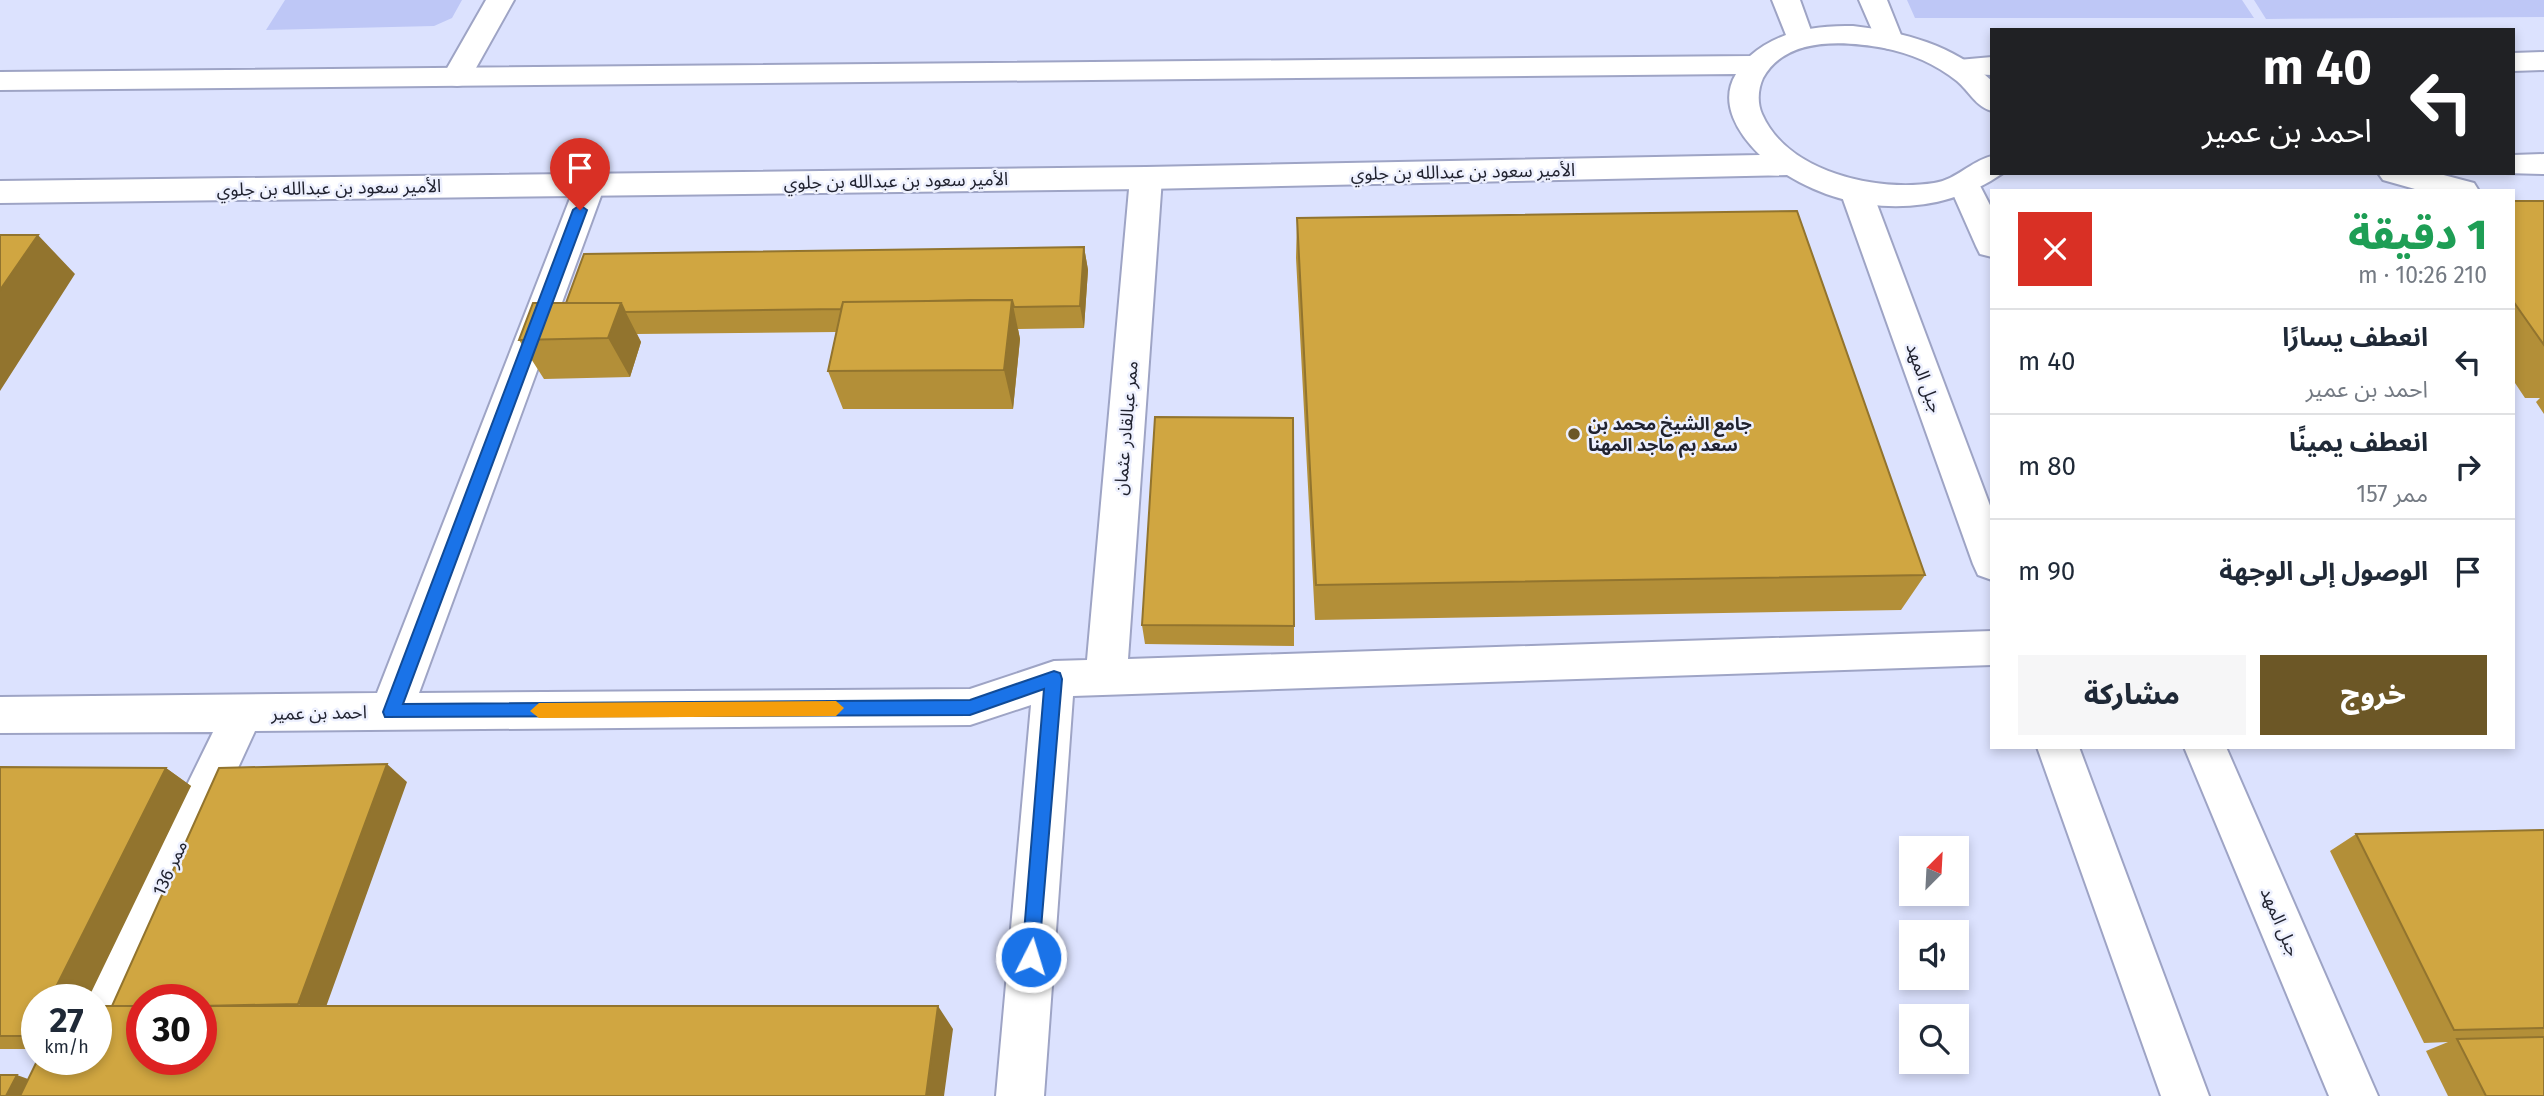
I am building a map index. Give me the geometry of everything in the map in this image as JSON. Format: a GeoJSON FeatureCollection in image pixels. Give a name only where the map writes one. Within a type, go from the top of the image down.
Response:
{"type":"FeatureCollection","features":[{"type":"Feature","properties":{"kind":"street"},"geometry":{"type":"LineString","coordinates":[[457,77],[500,0]]}},
{"type":"Feature","properties":{"kind":"street"},"geometry":{"type":"LineString","coordinates":[[1786,0],[1800,39]]}},
{"type":"Feature","properties":{"kind":"street"},"geometry":{"type":"LineString","coordinates":[[1873,0],[1889,40]]}},
{"type":"Feature","properties":{"kind":"street"},"geometry":{"type":"LineString","coordinates":[[1990,99],[1984,90],[1957,67],[1925,50],[1858,35],[1800,39],[1774,49],[1755,65],[1744,88],[1746,114],[1763,141],[1793,165],[1856,191],[1902,196],[1936,194],[1965,185],[1990,167]]}},
{"type":"Feature","properties":{"kind":"street"},"geometry":{"type":"LineString","coordinates":[[2515,62],[2544,61]]}},
{"type":"Feature","properties":{"kind":"street"},"geometry":{"type":"LineString","coordinates":[[0,81],[1755,65]]}},
{"type":"Feature","properties":{"kind":"street"},"geometry":{"type":"LineString","coordinates":[[1957,67],[1990,66]]}},
{"type":"Feature","properties":{"kind":"street"},"geometry":{"type":"LineString","coordinates":[[2515,164],[2544,164]]}},
{"type":"Feature","properties":{"kind":"street","name":"الأمير سعود بن عبدالله بن جلوي"},"geometry":{"type":"LineString","coordinates":[[0,192],[1146,178],[1793,165]]}},
{"type":"Feature","properties":{"kind":"street"},"geometry":{"type":"LineString","coordinates":[[2402,175],[2455,189]]}},
{"type":"Feature","properties":{"kind":"street","name":"ممر عبالقادر عثمان"},"geometry":{"type":"LineString","coordinates":[[1106,678],[1146,178]]}},
{"type":"Feature","properties":{"kind":"street"},"geometry":{"type":"LineString","coordinates":[[391,712],[589,185]]}},
{"type":"Feature","properties":{"kind":"street"},"geometry":{"type":"LineString","coordinates":[[1965,185],[1990,241]]}},
{"type":"Feature","properties":{"kind":"street","name":"جبل المهد"},"geometry":{"type":"LineString","coordinates":[[1856,191],[1990,559]]}},
{"type":"Feature","properties":{"kind":"street","name":"احمد بن عمير"},"geometry":{"type":"LineString","coordinates":[[0,715],[970,707],[1054,679],[1990,648]]}},
{"type":"Feature","properties":{"kind":"street"},"geometry":{"type":"LineString","coordinates":[[1020,1096],[1054,679]]}},
{"type":"Feature","properties":{"kind":"street","name":"ممر 136"},"geometry":{"type":"LineString","coordinates":[[112,988],[243,713]]}},
{"type":"Feature","properties":{"kind":"street"},"geometry":{"type":"LineString","coordinates":[[2059,749],[2185,1096]]}},
{"type":"Feature","properties":{"kind":"street","name":"جبل المهد"},"geometry":{"type":"LineString","coordinates":[[2206,749],[2354,1096]]}},
{"type":"Feature","properties":{"kind":"shaded area"},"geometry":{"type":"Polygon","coordinates":[[[285,0],[462,0],[452,18],[434,26],[266,30],[285,0]]]}},
{"type":"Feature","properties":{"kind":"shaded area"},"geometry":{"type":"Polygon","coordinates":[[[1907,0],[2242,0],[2254,18],[1915,18],[1907,0]]]}},
{"type":"Feature","properties":{"kind":"shaded area"},"geometry":{"type":"Polygon","coordinates":[[[2254,0],[2544,0],[2544,17],[2266,19],[2254,0]]]}},
{"type":"Feature","properties":{"kind":"building"},"geometry":{"type":"Polygon","coordinates":[[[2515,201],[2544,201],[2544,345],[2515,304],[2515,201]]]}},
{"type":"Feature","properties":{"kind":"building","name":"جامع الشيخ محمد بن سعد بم ماجد المهنا"},"geometry":{"type":"Polygon","coordinates":[[[1797,211],[1925,575],[1316,585],[1297,218],[1797,211]]]}},
{"type":"Feature","properties":{"kind":"building"},"geometry":{"type":"Polygon","coordinates":[[[0,235],[38,235],[0,290],[0,235]]]}},
{"type":"Feature","properties":{"kind":"building"},"geometry":{"type":"Polygon","coordinates":[[[1084,247],[1080,306],[1014,307],[1012,300],[843,302],[841,309],[625,312],[621,303],[566,303],[584,254],[1084,247]]]}},
{"type":"Feature","properties":{"kind":"building"},"geometry":{"type":"Polygon","coordinates":[[[1012,300],[1004,370],[828,371],[843,302],[1012,300]]]}},
{"type":"Feature","properties":{"kind":"building"},"geometry":{"type":"Polygon","coordinates":[[[533,303],[621,303],[608,338],[519,340],[533,303]]]}},
{"type":"Feature","properties":{"kind":"building"},"geometry":{"type":"Polygon","coordinates":[[[1155,417],[1293,418],[1294,626],[1142,625],[1155,417]]]}},
{"type":"Feature","properties":{"kind":"building"},"geometry":{"type":"Polygon","coordinates":[[[387,764],[298,1004],[217,1006],[217,984],[126,984],[126,1006],[112,1006],[219,768],[387,764]]]}},
{"type":"Feature","properties":{"kind":"building"},"geometry":{"type":"Polygon","coordinates":[[[0,767],[166,768],[58,984],[21,984],[21,1036],[0,1036],[0,767]]]}},
{"type":"Feature","properties":{"kind":"building"},"geometry":{"type":"Polygon","coordinates":[[[2544,830],[2544,1028],[2454,1030],[2356,834],[2544,830]]]}},
{"type":"Feature","properties":{"kind":"building"},"geometry":{"type":"Polygon","coordinates":[[[112,1006],[126,1006],[126,1075],[217,1075],[217,1006],[938,1006],[926,1096],[20,1096],[30,1075],[112,1075],[112,1006]]]}},
{"type":"Feature","properties":{"kind":"building"},"geometry":{"type":"Polygon","coordinates":[[[2544,1037],[2544,1096],[2486,1096],[2457,1039],[2544,1037]]]}},
{"type":"Feature","properties":{"kind":"building"},"geometry":{"type":"Polygon","coordinates":[[[0,1075],[17,1075],[6,1096],[0,1096],[0,1075]]]}},
{"type":"Feature","properties":{"kind":"slow traffic"},"geometry":{"type":"LineString","coordinates":[[539,711],[836,708]]}},
{"type":"Feature","properties":{"kind":"place","name":"جامع الشيخ محمد بن سعد بم ماجد المهنا"},"geometry":{"type":"Point","coordinates":[1574,434]}},
{"type":"Feature","properties":{"kind":"route"},"geometry":{"type":"LineString","coordinates":[[580,210],[391,712],[970,707],[1054,679],[1031,957]]}}]}
